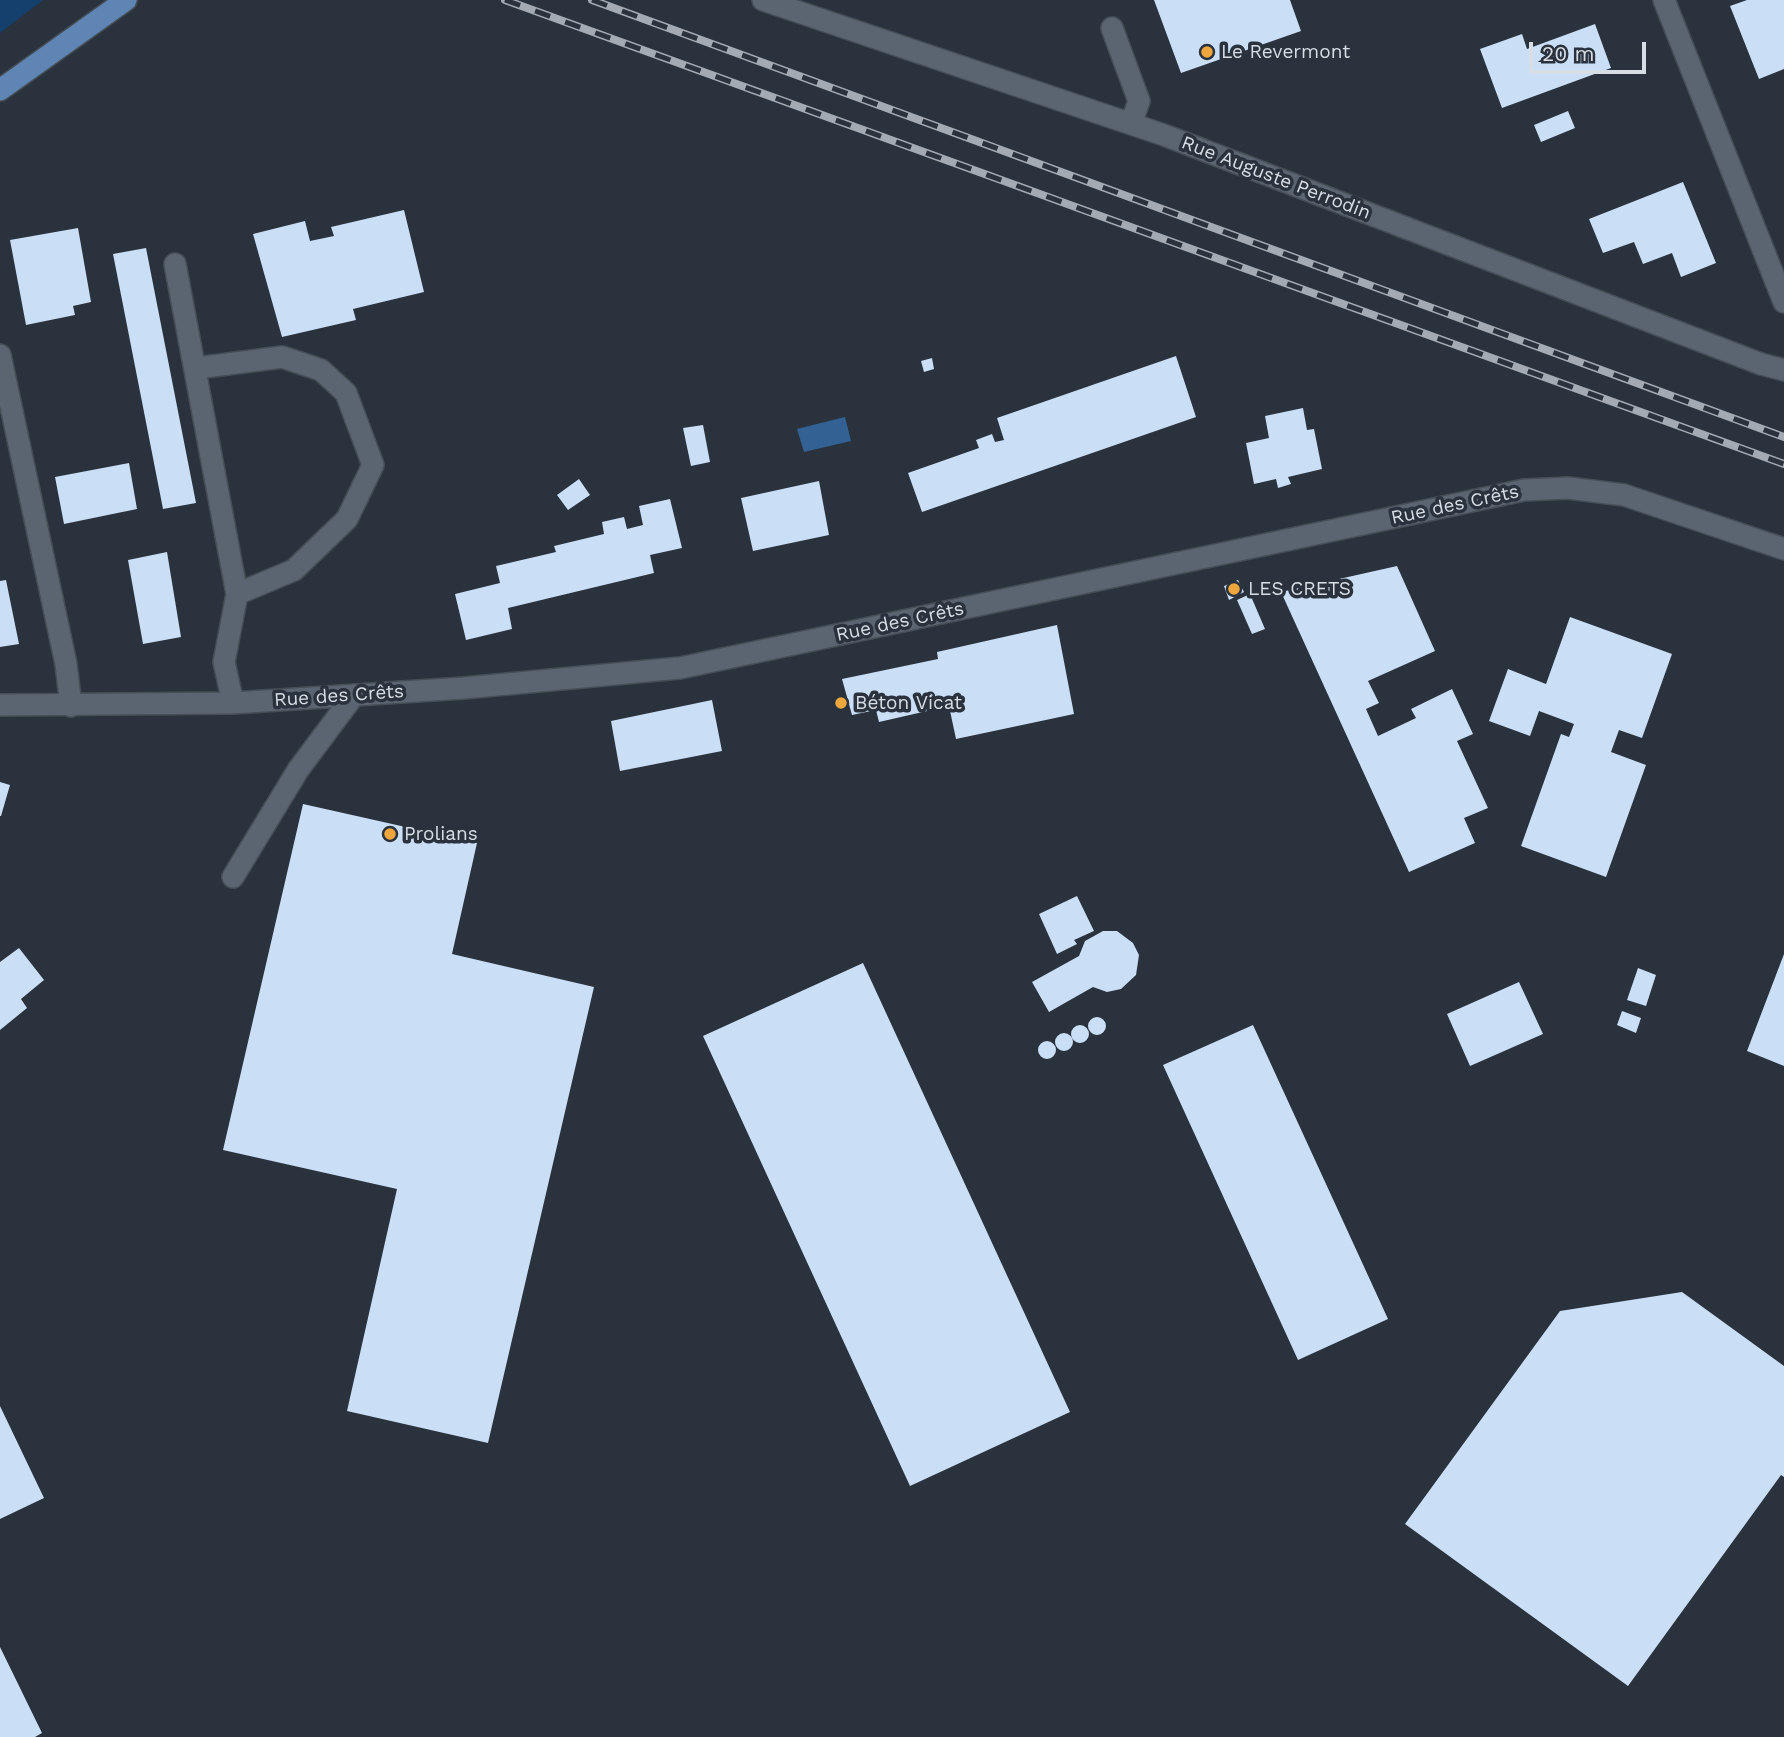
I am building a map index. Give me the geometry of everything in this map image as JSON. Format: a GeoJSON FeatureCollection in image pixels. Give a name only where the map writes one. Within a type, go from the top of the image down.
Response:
{"type":"FeatureCollection","features":[{"type":"Feature","properties":{"kind":"main road"},"geometry":{"type":"LineString","coordinates":[[0,90],[126,0]]}},
{"type":"Feature","properties":{"kind":"street","name":"Rue Auguste Perrodin"},"geometry":{"type":"LineString","coordinates":[[763,0],[1131,124],[1761,364],[1784,370]]}},
{"type":"Feature","properties":{"kind":"street"},"geometry":{"type":"LineString","coordinates":[[1664,0],[1784,302]]}},
{"type":"Feature","properties":{"kind":"street"},"geometry":{"type":"LineString","coordinates":[[1112,28],[1139,101],[1131,124]]}},
{"type":"Feature","properties":{"kind":"street"},"geometry":{"type":"LineString","coordinates":[[175,264],[197,368],[237,594],[224,662],[233,703]]}},
{"type":"Feature","properties":{"kind":"street"},"geometry":{"type":"LineString","coordinates":[[0,355],[63,651],[71,706]]}},
{"type":"Feature","properties":{"kind":"street"},"geometry":{"type":"LineString","coordinates":[[197,368],[282,357],[321,370],[346,393],[373,465],[347,519],[294,570],[237,594]]}},
{"type":"Feature","properties":{"kind":"street","name":"Rue des Crêts"},"geometry":{"type":"LineString","coordinates":[[0,705],[233,703],[464,688],[680,668],[1524,490],[1568,488],[1624,495],[1784,549]]}},
{"type":"Feature","properties":{"kind":"street"},"geometry":{"type":"LineString","coordinates":[[233,877],[298,770],[354,695]]}},
{"type":"Feature","properties":{"kind":"shaded area"},"geometry":{"type":"Polygon","coordinates":[[[0,0],[43,0],[0,33],[0,0]]]}},
{"type":"Feature","properties":{"kind":"shaded area"},"geometry":{"type":"Polygon","coordinates":[[[845,417],[851,441],[804,452],[797,429],[845,417]]]}},
{"type":"Feature","properties":{"kind":"building","name":"Le Revermont"},"geometry":{"type":"Polygon","coordinates":[[[1154,0],[1290,0],[1301,31],[1181,73],[1154,0]]]}},
{"type":"Feature","properties":{"kind":"building"},"geometry":{"type":"Polygon","coordinates":[[[1747,0],[1784,0],[1784,69],[1759,79],[1730,6],[1747,0]]]}},
{"type":"Feature","properties":{"kind":"building"},"geometry":{"type":"Polygon","coordinates":[[[1595,24],[1611,68],[1502,108],[1480,49],[1522,34],[1527,49],[1595,24]]]}},
{"type":"Feature","properties":{"kind":"building"},"geometry":{"type":"Polygon","coordinates":[[[1568,111],[1575,128],[1541,142],[1534,125],[1568,111]]]}},
{"type":"Feature","properties":{"kind":"building"},"geometry":{"type":"Polygon","coordinates":[[[1683,182],[1716,263],[1681,277],[1672,253],[1643,264],[1634,242],[1603,253],[1589,219],[1683,182]]]}},
{"type":"Feature","properties":{"kind":"building"},"geometry":{"type":"Polygon","coordinates":[[[404,210],[424,292],[353,309],[356,320],[282,337],[253,234],[305,221],[310,241],[334,236],[331,227],[404,210]]]}},
{"type":"Feature","properties":{"kind":"building"},"geometry":{"type":"Polygon","coordinates":[[[78,228],[91,302],[73,306],[75,315],[26,325],[10,240],[78,228]]]}},
{"type":"Feature","properties":{"kind":"building"},"geometry":{"type":"Polygon","coordinates":[[[146,248],[196,503],[163,509],[113,254],[146,248]]]}},
{"type":"Feature","properties":{"kind":"building"},"geometry":{"type":"Polygon","coordinates":[[[1176,356],[1196,417],[922,512],[908,473],[979,448],[976,440],[992,434],[995,442],[1004,440],[997,418],[1176,356]]]}},
{"type":"Feature","properties":{"kind":"building"},"geometry":{"type":"Polygon","coordinates":[[[932,358],[934,369],[924,372],[921,361],[932,358]]]}},
{"type":"Feature","properties":{"kind":"building"},"geometry":{"type":"Polygon","coordinates":[[[1303,408],[1307,430],[1314,429],[1322,469],[1288,477],[1291,484],[1278,488],[1276,479],[1254,484],[1246,443],[1269,438],[1265,416],[1303,408]]]}},
{"type":"Feature","properties":{"kind":"building"},"geometry":{"type":"Polygon","coordinates":[[[703,425],[710,462],[691,466],[683,428],[703,425]]]}},
{"type":"Feature","properties":{"kind":"building"},"geometry":{"type":"Polygon","coordinates":[[[129,463],[137,509],[64,524],[55,477],[129,463]]]}},
{"type":"Feature","properties":{"kind":"building"},"geometry":{"type":"Polygon","coordinates":[[[579,479],[590,495],[568,510],[557,495],[579,479]]]}},
{"type":"Feature","properties":{"kind":"building"},"geometry":{"type":"Polygon","coordinates":[[[819,481],[829,535],[753,551],[741,498],[819,481]]]}},
{"type":"Feature","properties":{"kind":"building"},"geometry":{"type":"Polygon","coordinates":[[[670,499],[682,548],[650,555],[654,573],[508,608],[512,629],[466,640],[455,594],[500,583],[496,566],[556,552],[554,546],[604,534],[602,522],[624,517],[627,529],[643,525],[639,506],[670,499]]]}},
{"type":"Feature","properties":{"kind":"building"},"geometry":{"type":"Polygon","coordinates":[[[167,552],[181,637],[143,644],[128,560],[167,552]]]}},
{"type":"Feature","properties":{"kind":"building"},"geometry":{"type":"Polygon","coordinates":[[[1397,566],[1435,651],[1368,681],[1379,703],[1366,709],[1378,736],[1416,718],[1411,709],[1452,689],[1473,734],[1457,741],[1488,808],[1464,818],[1475,843],[1409,872],[1281,592],[1397,566]]]}},
{"type":"Feature","properties":{"kind":"building"},"geometry":{"type":"Polygon","coordinates":[[[6,580],[19,644],[0,647],[0,581],[6,580]]]}},
{"type":"Feature","properties":{"kind":"building","name":"LES CRETS"},"geometry":{"type":"Polygon","coordinates":[[[1238,580],[1244,592],[1229,600],[1224,586],[1238,580]]]}},
{"type":"Feature","properties":{"kind":"building"},"geometry":{"type":"Polygon","coordinates":[[[1250,594],[1265,629],[1252,634],[1237,600],[1250,594]]]}},
{"type":"Feature","properties":{"kind":"building"},"geometry":{"type":"Polygon","coordinates":[[[1570,617],[1672,654],[1642,738],[1619,730],[1611,752],[1646,765],[1606,877],[1521,846],[1561,734],[1569,737],[1574,724],[1539,711],[1530,736],[1489,721],[1508,669],[1546,684],[1570,617]]]}},
{"type":"Feature","properties":{"kind":"building"},"geometry":{"type":"Polygon","coordinates":[[[1057,625],[1074,714],[956,739],[949,706],[879,722],[876,710],[852,715],[842,679],[938,659],[937,652],[1057,625]]]}},
{"type":"Feature","properties":{"kind":"building"},"geometry":{"type":"Polygon","coordinates":[[[712,700],[722,751],[620,771],[611,721],[712,700]]]}},
{"type":"Feature","properties":{"kind":"building"},"geometry":{"type":"Polygon","coordinates":[[[0,782],[10,785],[1,816],[0,816],[0,782]]]}},
{"type":"Feature","properties":{"kind":"building"},"geometry":{"type":"Polygon","coordinates":[[[303,804],[477,843],[452,954],[594,987],[488,1443],[347,1411],[397,1189],[223,1150],[303,804]]]}},
{"type":"Feature","properties":{"kind":"building"},"geometry":{"type":"Polygon","coordinates":[[[1077,896],[1094,931],[1074,940],[1077,944],[1057,954],[1039,914],[1077,896]]]}},
{"type":"Feature","properties":{"kind":"building"},"geometry":{"type":"Polygon","coordinates":[[[1103,931],[1117,931],[1133,943],[1139,955],[1136,975],[1121,989],[1107,992],[1093,987],[1049,1012],[1032,982],[1079,956],[1085,941],[1103,931]]]}},
{"type":"Feature","properties":{"kind":"building"},"geometry":{"type":"Polygon","coordinates":[[[19,948],[44,980],[21,999],[27,1008],[0,1030],[0,962],[19,948]]]}},
{"type":"Feature","properties":{"kind":"building"},"geometry":{"type":"Polygon","coordinates":[[[1784,954],[1784,1066],[1747,1051],[1784,954]]]}},
{"type":"Feature","properties":{"kind":"building"},"geometry":{"type":"Polygon","coordinates":[[[863,963],[1070,1412],[910,1486],[703,1036],[863,963]]]}},
{"type":"Feature","properties":{"kind":"building"},"geometry":{"type":"Polygon","coordinates":[[[1638,968],[1656,975],[1646,1006],[1627,1000],[1638,968]]]}},
{"type":"Feature","properties":{"kind":"building"},"geometry":{"type":"Polygon","coordinates":[[[1519,982],[1543,1034],[1470,1066],[1447,1014],[1519,982]]]}},
{"type":"Feature","properties":{"kind":"building"},"geometry":{"type":"Polygon","coordinates":[[[1622,1011],[1641,1018],[1636,1033],[1617,1025],[1622,1011]]]}},
{"type":"Feature","properties":{"kind":"building"},"geometry":{"type":"Polygon","coordinates":[[[1097,1017],[1103,1020],[1106,1026],[1103,1032],[1097,1035],[1091,1032],[1088,1026],[1091,1020],[1097,1017]]]}},
{"type":"Feature","properties":{"kind":"building"},"geometry":{"type":"Polygon","coordinates":[[[1080,1025],[1086,1028],[1089,1034],[1086,1040],[1080,1043],[1074,1040],[1071,1034],[1074,1028],[1080,1025]]]}},
{"type":"Feature","properties":{"kind":"building"},"geometry":{"type":"Polygon","coordinates":[[[1253,1025],[1388,1319],[1298,1360],[1163,1065],[1253,1025]]]}},
{"type":"Feature","properties":{"kind":"building"},"geometry":{"type":"Polygon","coordinates":[[[1064,1033],[1070,1036],[1073,1042],[1070,1048],[1064,1051],[1058,1048],[1055,1042],[1058,1036],[1064,1033]]]}},
{"type":"Feature","properties":{"kind":"building"},"geometry":{"type":"Polygon","coordinates":[[[1047,1041],[1053,1044],[1056,1050],[1053,1056],[1047,1059],[1041,1056],[1038,1050],[1041,1044],[1047,1041]]]}},
{"type":"Feature","properties":{"kind":"building"},"geometry":{"type":"Polygon","coordinates":[[[1682,1292],[1784,1366],[1784,1477],[1781,1475],[1628,1686],[1405,1524],[1560,1311],[1682,1292]]]}},
{"type":"Feature","properties":{"kind":"building"},"geometry":{"type":"Polygon","coordinates":[[[0,1406],[44,1498],[0,1519],[0,1406]]]}},
{"type":"Feature","properties":{"kind":"building"},"geometry":{"type":"Polygon","coordinates":[[[0,1647],[42,1733],[35,1737],[0,1737],[0,1647]]]}},
{"type":"Feature","properties":{"kind":"railway"},"geometry":{"type":"LineString","coordinates":[[505,0],[1784,464]]}},
{"type":"Feature","properties":{"kind":"railway"},"geometry":{"type":"LineString","coordinates":[[592,0],[1784,437]]}},
{"type":"Feature","properties":{"kind":"place","name":"Le Revermont"},"geometry":{"type":"Point","coordinates":[1207,52]}},
{"type":"Feature","properties":{"kind":"place","name":"LES CRETS"},"geometry":{"type":"Point","coordinates":[1234,589]}},
{"type":"Feature","properties":{"kind":"place","name":"Béton Vicat"},"geometry":{"type":"Point","coordinates":[841,703]}},
{"type":"Feature","properties":{"kind":"place","name":"Prolians"},"geometry":{"type":"Point","coordinates":[390,834]}}]}
